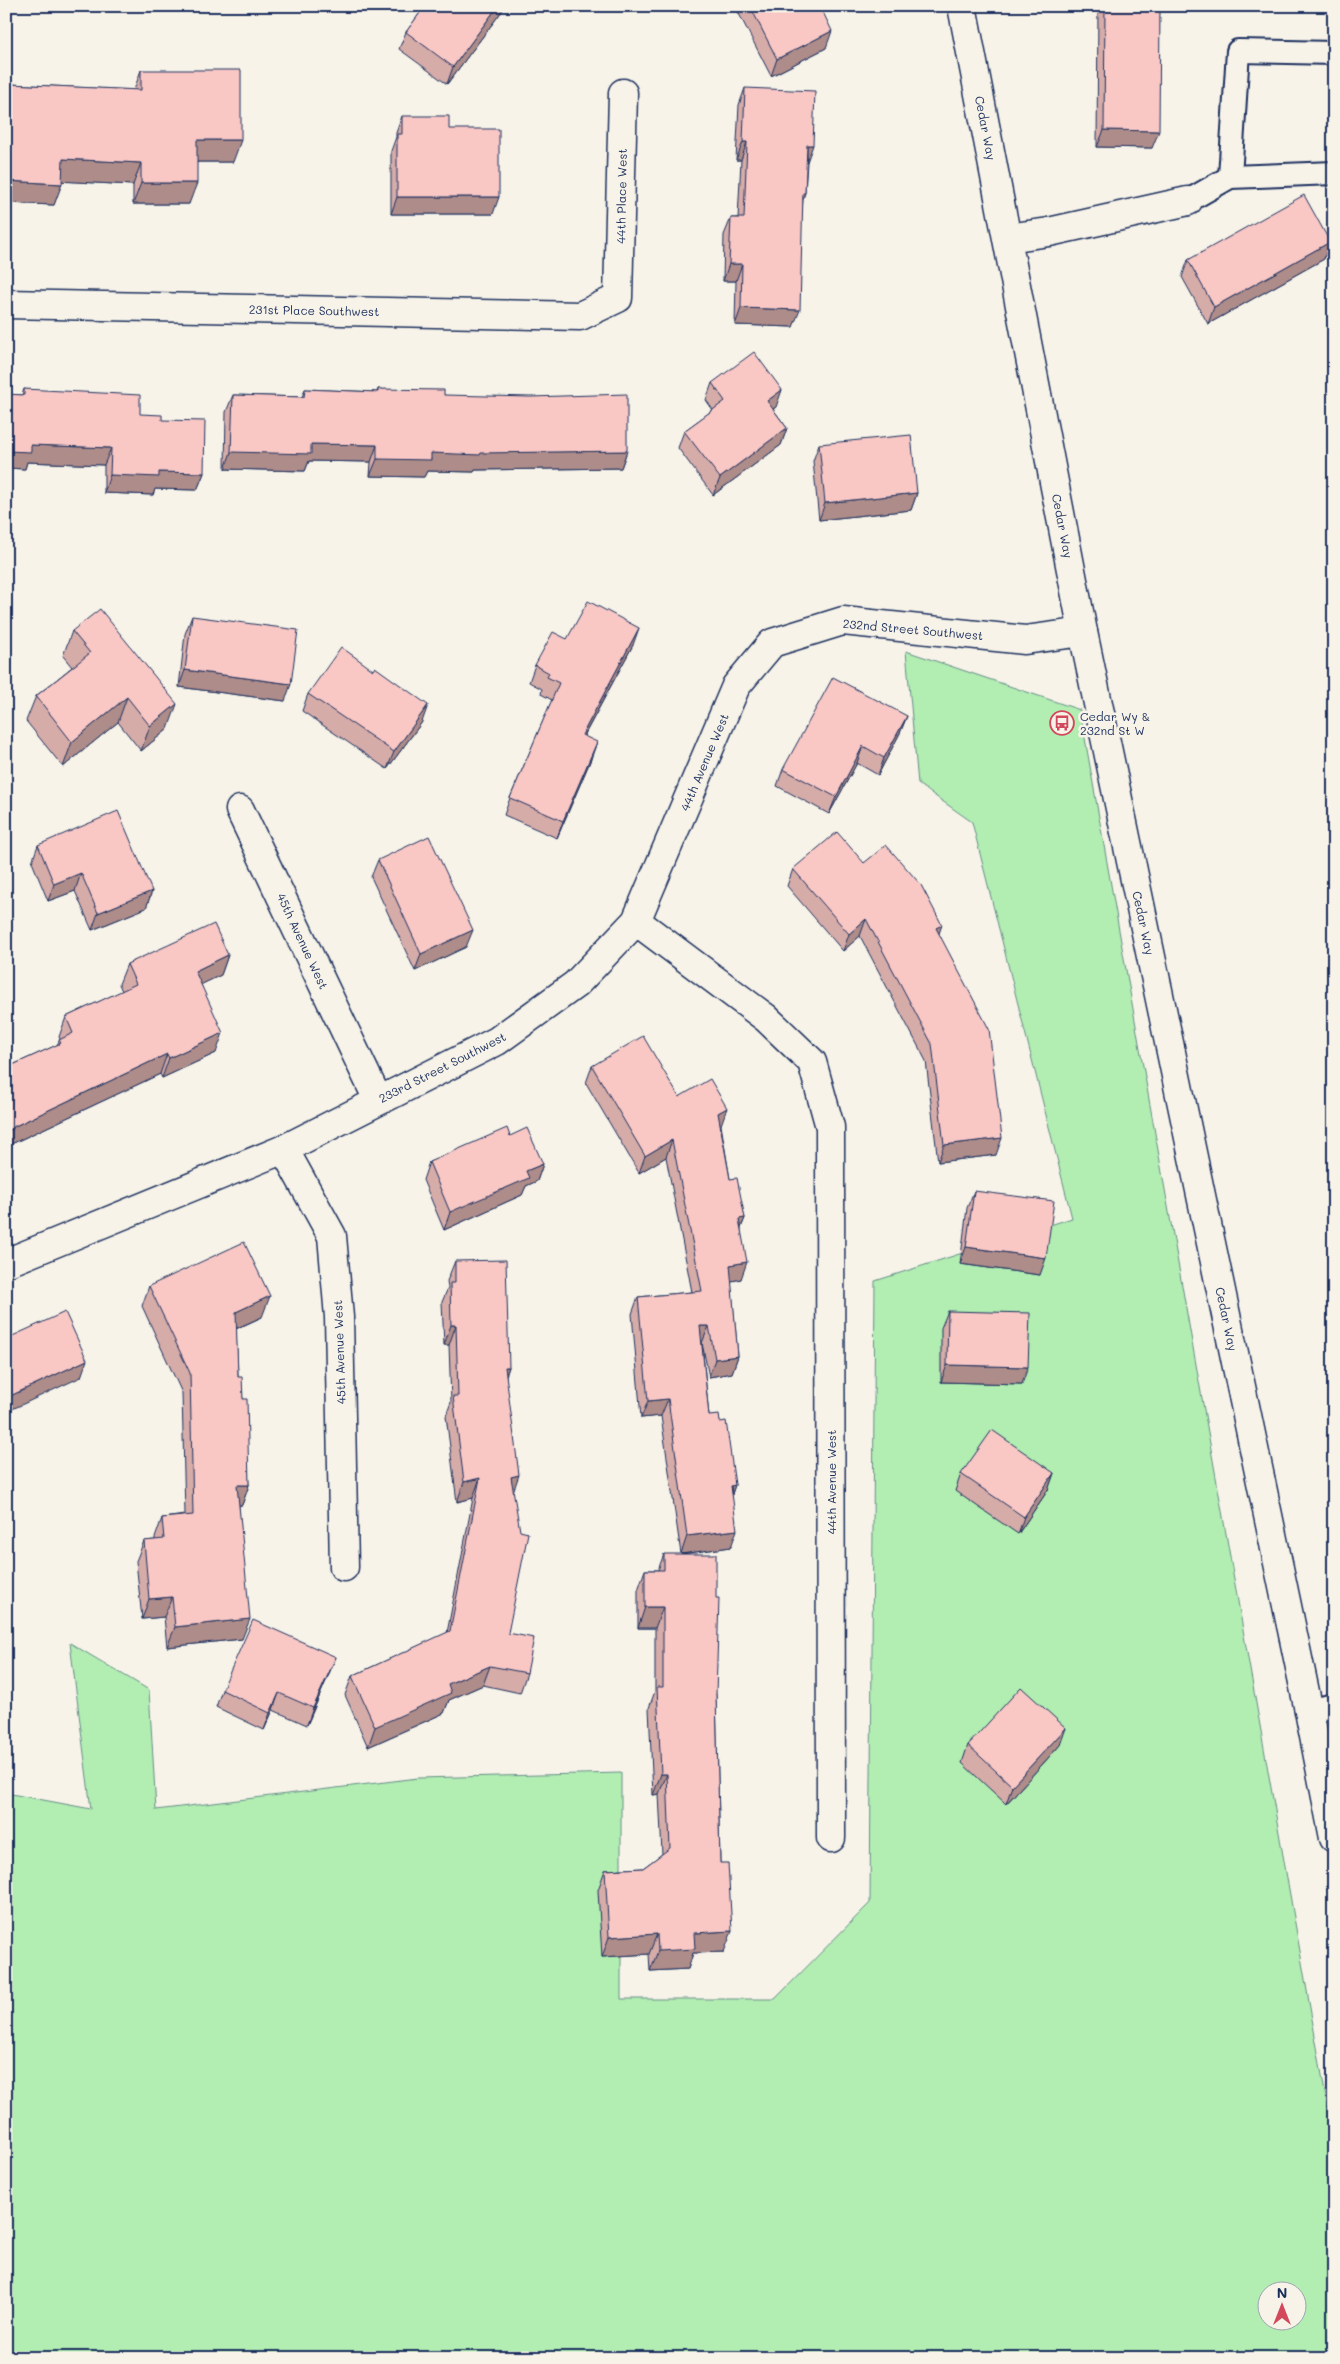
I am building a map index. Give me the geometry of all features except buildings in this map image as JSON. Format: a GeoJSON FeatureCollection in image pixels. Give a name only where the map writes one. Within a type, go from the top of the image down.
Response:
{"type":"FeatureCollection","features":[{"type":"Feature","properties":{"kind":"street","name":"Cedar Way"},"geometry":{"type":"LineString","coordinates":[[962,6],[1083,632],[1322,1708],[1334,1838]]}},
{"type":"Feature","properties":{"kind":"street","name":"44th Place West"},"geometry":{"type":"LineString","coordinates":[[618,298],[623,93]]}},
{"type":"Feature","properties":{"kind":"street"},"geometry":{"type":"LineString","coordinates":[[1008,238],[1049,232],[1188,201]]}},
{"type":"Feature","properties":{"kind":"street","name":"231st Place Southwest"},"geometry":{"type":"LineString","coordinates":[[6,304],[580,316],[618,298]]}},
{"type":"Feature","properties":{"kind":"street","name":"232nd Street Southwest"},"geometry":{"type":"LineString","coordinates":[[736,686],[772,643],[843,621],[1026,640],[1083,632]]}},
{"type":"Feature","properties":{"kind":"street","name":"44th Avenue West"},"geometry":{"type":"LineString","coordinates":[[736,686],[636,921],[766,1018],[812,1062],[830,1127],[831,1838]]}},
{"type":"Feature","properties":{"kind":"street","name":"45th Avenue West"},"geometry":{"type":"LineString","coordinates":[[240,810],[378,1100]]}},
{"type":"Feature","properties":{"kind":"street","name":"233rd Street Southwest"},"geometry":{"type":"LineString","coordinates":[[6,1263],[284,1149],[497,1041],[576,984],[636,921]]}},
{"type":"Feature","properties":{"kind":"street","name":"45th Avenue West"},"geometry":{"type":"LineString","coordinates":[[284,1149],[332,1236],[340,1317],[344,1567]]}},
{"type":"Feature","properties":{"kind":"lane"},"geometry":{"type":"LineString","coordinates":[[1230,177],[1238,51],[1334,53]]}},
{"type":"Feature","properties":{"kind":"lane"},"geometry":{"type":"LineString","coordinates":[[1188,201],[1230,177],[1334,173]]}},
{"type":"Feature","properties":{"kind":"green space"},"geometry":{"type":"Polygon","coordinates":[[[906,651],[1080,710],[1334,2143],[1334,2358],[6,2358],[6,1793],[91,1809],[70,1643],[149,1690],[156,1810],[418,1778],[621,1773],[621,1999],[775,1999],[870,1903],[875,1281],[1072,1218],[972,822],[918,784],[906,651]]]}},
{"type":"Feature","properties":{"kind":"place","name":"Cedar Wy & 232nd St W"},"geometry":{"type":"Point","coordinates":[1062,723]}}]}
